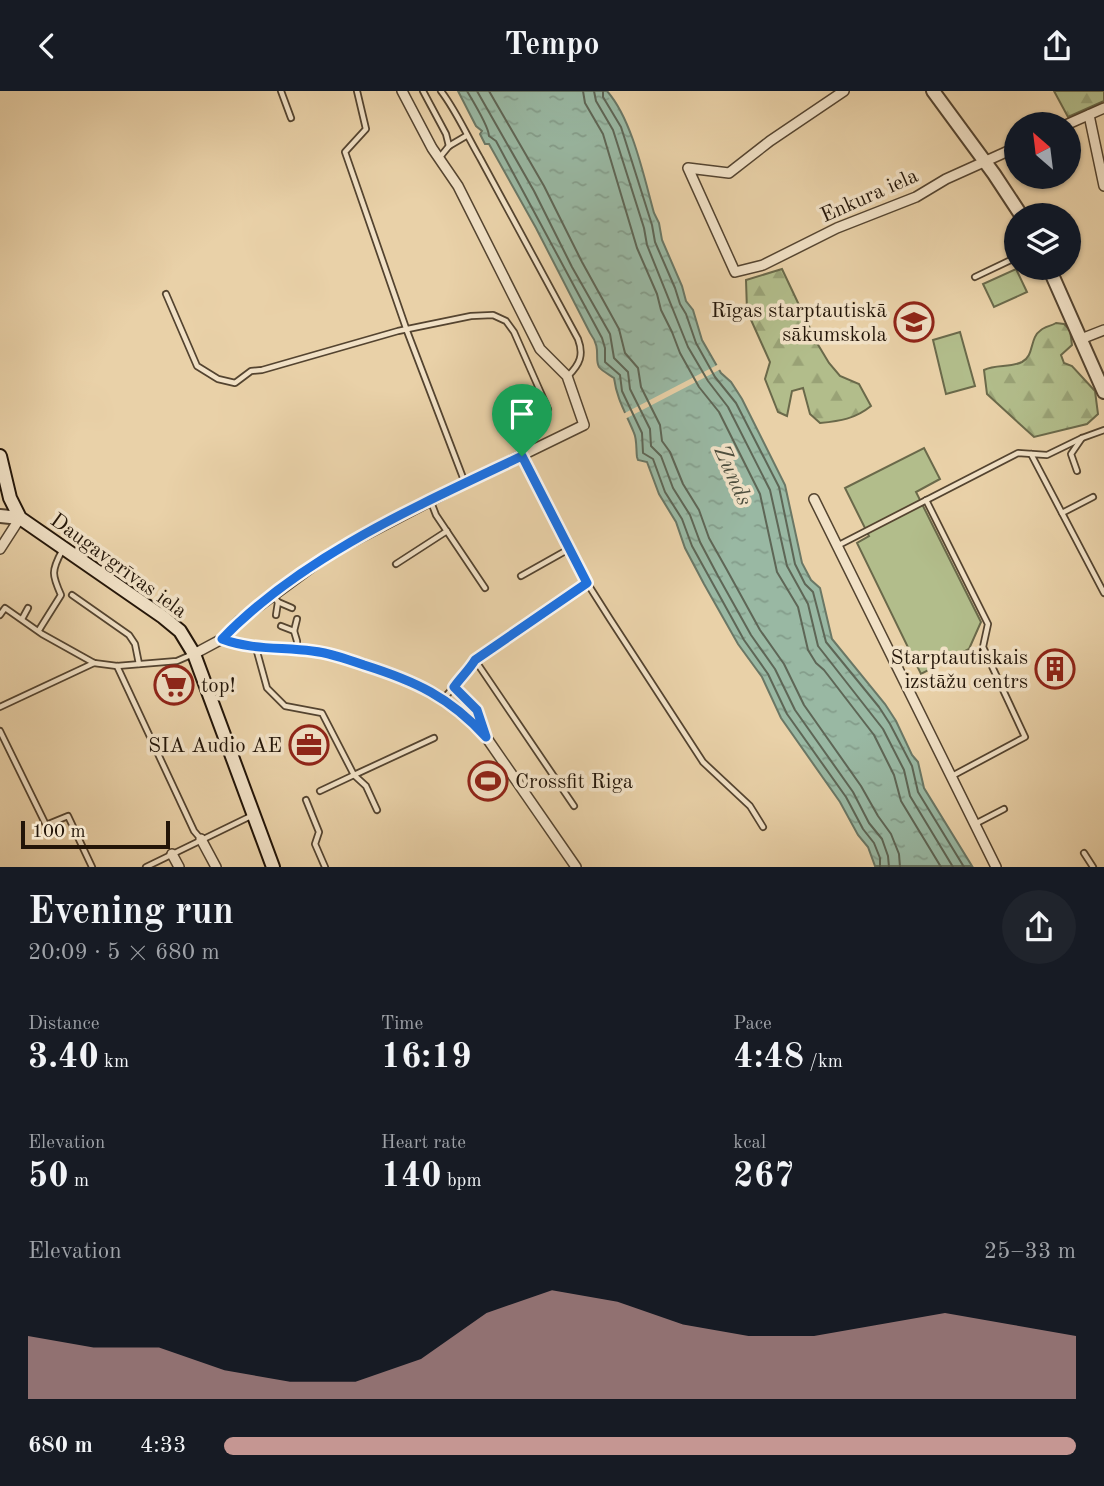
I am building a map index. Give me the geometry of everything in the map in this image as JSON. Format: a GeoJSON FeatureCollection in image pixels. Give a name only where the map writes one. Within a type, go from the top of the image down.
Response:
{"type":"FeatureCollection","features":[{"type":"Feature","properties":{"kind":"main road"},"geometry":{"type":"LineString","coordinates":[[933,91],[1013,203]]}},
{"type":"Feature","properties":{"kind":"main road"},"geometry":{"type":"LineString","coordinates":[[1054,280],[1104,392]]}},
{"type":"Feature","properties":{"kind":"main road","name":"Daugavgrīvas iela"},"geometry":{"type":"LineString","coordinates":[[0,456],[10,498],[20,518],[133,594],[175,627],[194,654],[272,866]]}},
{"type":"Feature","properties":{"kind":"main road"},"geometry":{"type":"LineString","coordinates":[[0,516],[20,518]]}},
{"type":"Feature","properties":{"kind":"street"},"geometry":{"type":"LineString","coordinates":[[194,654],[222,639],[240,620],[275,599],[331,553],[584,425],[567,376],[540,349],[458,186],[439,158],[402,91]]}},
{"type":"Feature","properties":{"kind":"street","name":"Enkura iela"},"geometry":{"type":"LineString","coordinates":[[844,91],[770,141],[729,173],[688,168],[734,272],[763,265],[837,228],[916,197],[946,179],[1004,153]]}},
{"type":"Feature","properties":{"kind":"street"},"geometry":{"type":"LineString","coordinates":[[1082,118],[1104,108]]}},
{"type":"Feature","properties":{"kind":"street"},"geometry":{"type":"LineString","coordinates":[[1089,115],[1104,187]]}},
{"type":"Feature","properties":{"kind":"street"},"geometry":{"type":"LineString","coordinates":[[1080,339],[1104,330]]}},
{"type":"Feature","properties":{"kind":"street"},"geometry":{"type":"LineString","coordinates":[[814,499],[996,866]]}},
{"type":"Feature","properties":{"kind":"street"},"geometry":{"type":"LineString","coordinates":[[0,549],[20,518]]}},
{"type":"Feature","properties":{"kind":"street"},"geometry":{"type":"LineString","coordinates":[[222,639],[256,647],[330,653],[409,680],[444,698],[472,721],[486,737],[564,847],[570,864]]}},
{"type":"Feature","properties":{"kind":"street"},"geometry":{"type":"LineString","coordinates":[[201,839],[216,866]]}},
{"type":"Feature","properties":{"kind":"street"},"geometry":{"type":"LineString","coordinates":[[173,854],[178,866]]}},
{"type":"Feature","properties":{"kind":"lane"},"geometry":{"type":"LineString","coordinates":[[281,91],[291,118]]}},
{"type":"Feature","properties":{"kind":"lane"},"geometry":{"type":"LineString","coordinates":[[357,91],[366,129],[345,152],[407,331],[465,483]]}},
{"type":"Feature","properties":{"kind":"lane"},"geometry":{"type":"LineString","coordinates":[[423,91],[446,134],[449,146]]}},
{"type":"Feature","properties":{"kind":"lane"},"geometry":{"type":"LineString","coordinates":[[441,91],[464,128],[578,339],[581,355],[579,365],[567,376]]}},
{"type":"Feature","properties":{"kind":"lane"},"geometry":{"type":"LineString","coordinates":[[439,158],[449,146],[466,136]]}},
{"type":"Feature","properties":{"kind":"lane"},"geometry":{"type":"LineString","coordinates":[[975,277],[1004,263]]}},
{"type":"Feature","properties":{"kind":"lane"},"geometry":{"type":"LineString","coordinates":[[166,294],[197,366],[218,379],[235,383],[251,371],[398,331],[471,316],[493,315],[506,321],[514,332],[548,409]]}},
{"type":"Feature","properties":{"kind":"lane"},"geometry":{"type":"LineString","coordinates":[[836,546],[1018,453],[1048,455],[1104,430]]}},
{"type":"Feature","properties":{"kind":"lane"},"geometry":{"type":"LineString","coordinates":[[1077,471],[1071,454],[1082,438]]}},
{"type":"Feature","properties":{"kind":"lane"},"geometry":{"type":"LineString","coordinates":[[1031,454],[1104,593]]}},
{"type":"Feature","properties":{"kind":"lane"},"geometry":{"type":"LineString","coordinates":[[522,456],[587,583],[703,762],[751,806],[762,827]]}},
{"type":"Feature","properties":{"kind":"lane"},"geometry":{"type":"LineString","coordinates":[[1062,513],[1093,497]]}},
{"type":"Feature","properties":{"kind":"lane"},"geometry":{"type":"LineString","coordinates":[[926,500],[988,624],[983,647],[1026,737],[951,776]]}},
{"type":"Feature","properties":{"kind":"lane"},"geometry":{"type":"LineString","coordinates":[[430,501],[485,588]]}},
{"type":"Feature","properties":{"kind":"lane"},"geometry":{"type":"LineString","coordinates":[[396,564],[447,531]]}},
{"type":"Feature","properties":{"kind":"lane"},"geometry":{"type":"LineString","coordinates":[[39,630],[61,595],[53,578],[53,566],[64,547]]}},
{"type":"Feature","properties":{"kind":"lane"},"geometry":{"type":"LineString","coordinates":[[522,576],[569,549]]}},
{"type":"Feature","properties":{"kind":"lane"},"geometry":{"type":"LineString","coordinates":[[444,698],[475,660],[587,583]]}},
{"type":"Feature","properties":{"kind":"lane"},"geometry":{"type":"LineString","coordinates":[[72,595],[129,635],[135,644],[139,664]]}},
{"type":"Feature","properties":{"kind":"lane"},"geometry":{"type":"LineString","coordinates":[[275,599],[292,608]]}},
{"type":"Feature","properties":{"kind":"lane"},"geometry":{"type":"LineString","coordinates":[[275,599],[276,615]]}},
{"type":"Feature","properties":{"kind":"lane"},"geometry":{"type":"LineString","coordinates":[[0,615],[5,608],[94,663]]}},
{"type":"Feature","properties":{"kind":"lane"},"geometry":{"type":"LineString","coordinates":[[22,619],[28,608]]}},
{"type":"Feature","properties":{"kind":"lane"},"geometry":{"type":"LineString","coordinates":[[297,619],[294,631],[297,650]]}},
{"type":"Feature","properties":{"kind":"lane"},"geometry":{"type":"LineString","coordinates":[[281,626],[294,631]]}},
{"type":"Feature","properties":{"kind":"lane"},"geometry":{"type":"LineString","coordinates":[[256,647],[267,688],[285,706],[322,713],[354,775],[366,786],[377,810]]}},
{"type":"Feature","properties":{"kind":"lane"},"geometry":{"type":"LineString","coordinates":[[0,707],[94,663],[117,666],[177,661],[194,654]]}},
{"type":"Feature","properties":{"kind":"lane"},"geometry":{"type":"LineString","coordinates":[[475,660],[574,806]]}},
{"type":"Feature","properties":{"kind":"lane"},"geometry":{"type":"LineString","coordinates":[[117,666],[194,831],[201,839]]}},
{"type":"Feature","properties":{"kind":"lane"},"geometry":{"type":"LineString","coordinates":[[454,687],[477,710],[486,737]]}},
{"type":"Feature","properties":{"kind":"lane"},"geometry":{"type":"LineString","coordinates":[[0,731],[46,825],[68,816],[92,866]]}},
{"type":"Feature","properties":{"kind":"lane"},"geometry":{"type":"LineString","coordinates":[[320,791],[434,738]]}},
{"type":"Feature","properties":{"kind":"lane"},"geometry":{"type":"LineString","coordinates":[[306,800],[319,832],[315,844],[325,866]]}},
{"type":"Feature","properties":{"kind":"lane"},"geometry":{"type":"LineString","coordinates":[[975,825],[1004,809]]}},
{"type":"Feature","properties":{"kind":"lane"},"geometry":{"type":"LineString","coordinates":[[146,866],[254,815]]}},
{"type":"Feature","properties":{"kind":"lane"},"geometry":{"type":"LineString","coordinates":[[1084,853],[1093,866]]}},
{"type":"Feature","properties":{"kind":"green space"},"geometry":{"type":"Polygon","coordinates":[[[1054,91],[1104,91],[1104,101],[1079,112],[1065,112],[1054,91]]]}},
{"type":"Feature","properties":{"kind":"green space"},"geometry":{"type":"Polygon","coordinates":[[[782,269],[829,363],[840,376],[859,384],[871,406],[859,414],[820,423],[810,414],[803,388],[792,391],[787,416],[778,412],[765,379],[770,362],[747,311],[746,280],[782,269]]]}},
{"type":"Feature","properties":{"kind":"green space"},"geometry":{"type":"Polygon","coordinates":[[[1004,274],[1004,280],[1021,280],[1027,292],[994,307],[983,284],[1004,274]]]}},
{"type":"Feature","properties":{"kind":"green space"},"geometry":{"type":"Polygon","coordinates":[[[1056,323],[1064,324],[1070,330],[1072,345],[1061,355],[1064,363],[1072,366],[1095,391],[1098,414],[1087,424],[1034,437],[987,394],[984,370],[1022,362],[1029,355],[1037,333],[1056,323]]]}},
{"type":"Feature","properties":{"kind":"green space"},"geometry":{"type":"Polygon","coordinates":[[[960,332],[975,386],[946,394],[933,340],[960,332]]]}},
{"type":"Feature","properties":{"kind":"green space"},"geometry":{"type":"Polygon","coordinates":[[[924,448],[940,479],[916,492],[981,622],[969,649],[921,674],[857,543],[869,536],[845,488],[924,448]]]}},
{"type":"Feature","properties":{"kind":"water","name":"Zunds"},"geometry":{"type":"Polygon","coordinates":[[[458,91],[607,91],[616,103],[630,132],[662,240],[686,301],[693,310],[702,340],[721,373],[731,382],[742,399],[785,485],[802,563],[811,580],[820,588],[832,639],[896,721],[918,762],[924,788],[972,866],[875,866],[868,847],[781,718],[762,677],[738,644],[704,584],[685,548],[676,522],[659,494],[647,462],[638,460],[635,435],[614,378],[599,367],[594,339],[536,228],[489,144],[485,144],[480,134],[482,131],[476,126],[458,91]]]}},
{"type":"Feature","properties":{"kind":"pier"},"geometry":{"type":"Polygon","coordinates":[[[719,364],[721,369],[623,420],[621,415],[719,364]]]}},
{"type":"Feature","properties":{"kind":"place","name":"Rīgas starptautiskā sākumskola"},"geometry":{"type":"Point","coordinates":[914,322]}},
{"type":"Feature","properties":{"kind":"place","name":"Starptautiskais izstāžu centrs"},"geometry":{"type":"Point","coordinates":[1055,669]}},
{"type":"Feature","properties":{"kind":"place","name":"top!"},"geometry":{"type":"Point","coordinates":[174,685]}},
{"type":"Feature","properties":{"kind":"place","name":"SIA Audio AE"},"geometry":{"type":"Point","coordinates":[309,745]}},
{"type":"Feature","properties":{"kind":"place","name":"Crossfit Riga"},"geometry":{"type":"Point","coordinates":[488,781]}},
{"type":"Feature","properties":{"kind":"route"},"geometry":{"type":"LineString","coordinates":[[522,456],[587,583],[475,660],[454,687],[477,710],[486,737],[472,721],[444,698],[409,680],[330,653],[256,647],[222,639],[240,620],[331,553],[522,456]]}}]}
